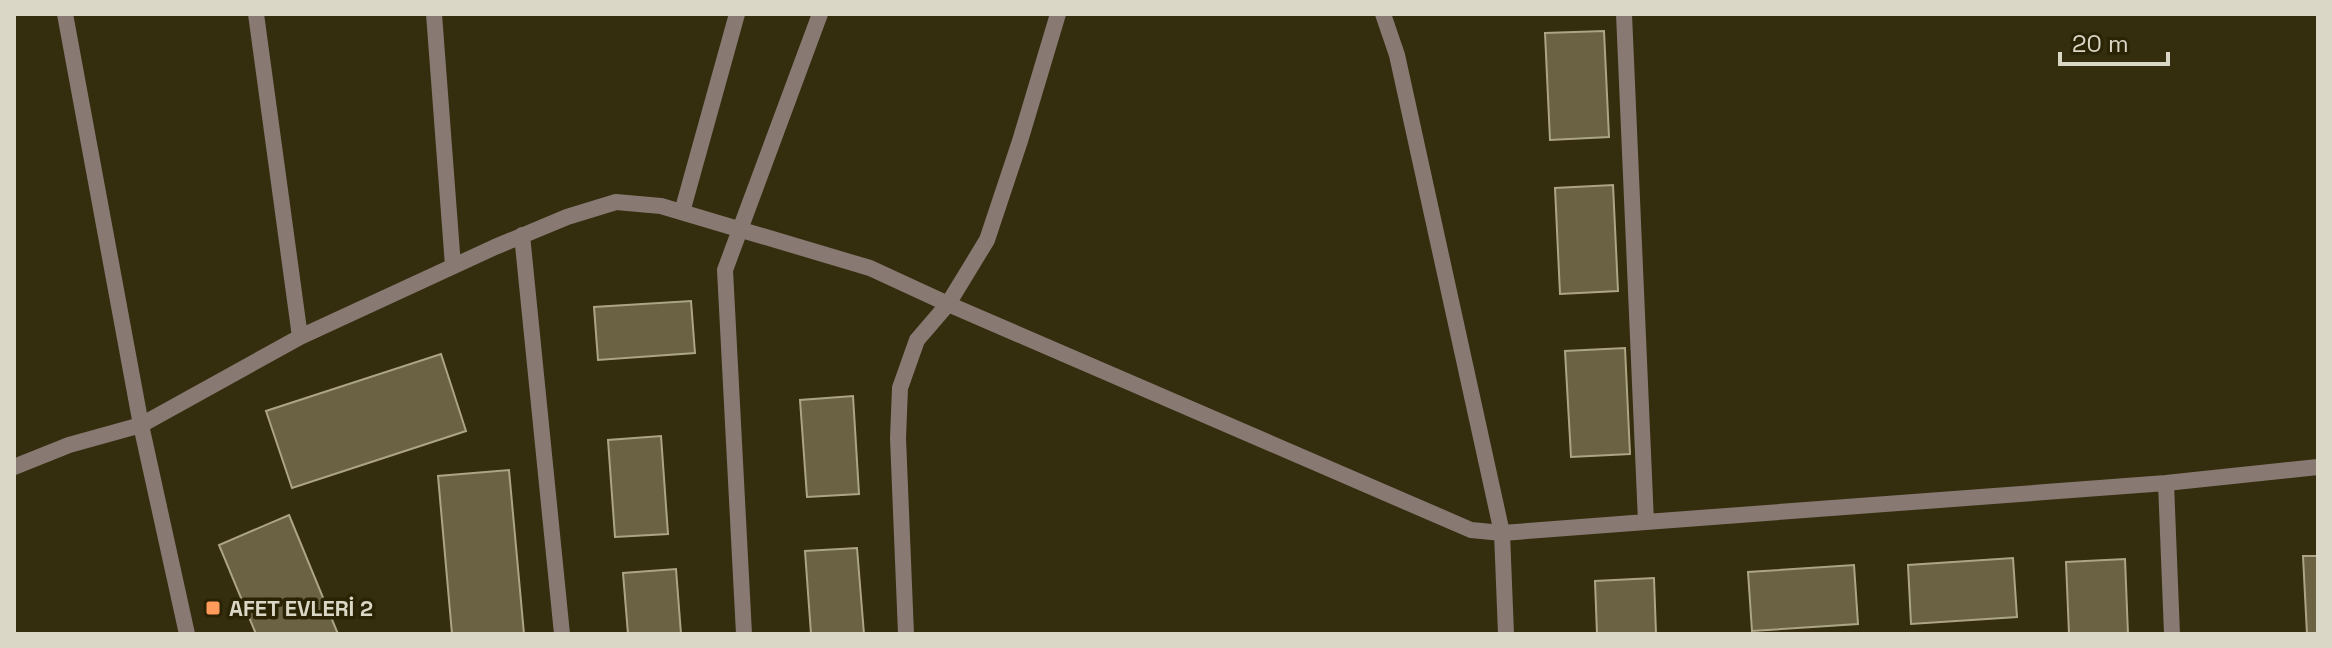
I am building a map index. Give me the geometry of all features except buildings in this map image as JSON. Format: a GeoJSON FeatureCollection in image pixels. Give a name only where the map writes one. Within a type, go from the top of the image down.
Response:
{"type":"FeatureCollection","features":[{"type":"Feature","properties":{"kind":"street"},"geometry":{"type":"LineString","coordinates":[[65,14],[141,425],[187,634]]}},
{"type":"Feature","properties":{"kind":"street"},"geometry":{"type":"LineString","coordinates":[[256,14],[300,337]]}},
{"type":"Feature","properties":{"kind":"street"},"geometry":{"type":"LineString","coordinates":[[434,14],[453,266]]}},
{"type":"Feature","properties":{"kind":"street"},"geometry":{"type":"LineString","coordinates":[[682,212],[737,14]]}},
{"type":"Feature","properties":{"kind":"street"},"geometry":{"type":"LineString","coordinates":[[744,634],[725,270],[820,14]]}},
{"type":"Feature","properties":{"kind":"street"},"geometry":{"type":"LineString","coordinates":[[906,634],[898,438],[900,388],[917,340],[948,304],[987,240],[1058,14]]}},
{"type":"Feature","properties":{"kind":"street"},"geometry":{"type":"LineString","coordinates":[[1383,14],[1400,70],[1502,533],[1506,634]]}},
{"type":"Feature","properties":{"kind":"street"},"geometry":{"type":"LineString","coordinates":[[1624,14],[1646,522]]}},
{"type":"Feature","properties":{"kind":"street"},"geometry":{"type":"LineString","coordinates":[[14,467],[69,445],[141,425],[300,337],[522,235],[616,202],[661,206],[870,268],[1471,530],[1502,533],[2166,483],[2318,467]]}},
{"type":"Feature","properties":{"kind":"street"},"geometry":{"type":"LineString","coordinates":[[522,235],[562,634]]}},
{"type":"Feature","properties":{"kind":"street"},"geometry":{"type":"LineString","coordinates":[[2166,483],[2172,634]]}},
{"type":"Feature","properties":{"kind":"place","name":"AFET EVLERİ 2"},"geometry":{"type":"Point","coordinates":[213,608]}}]}
